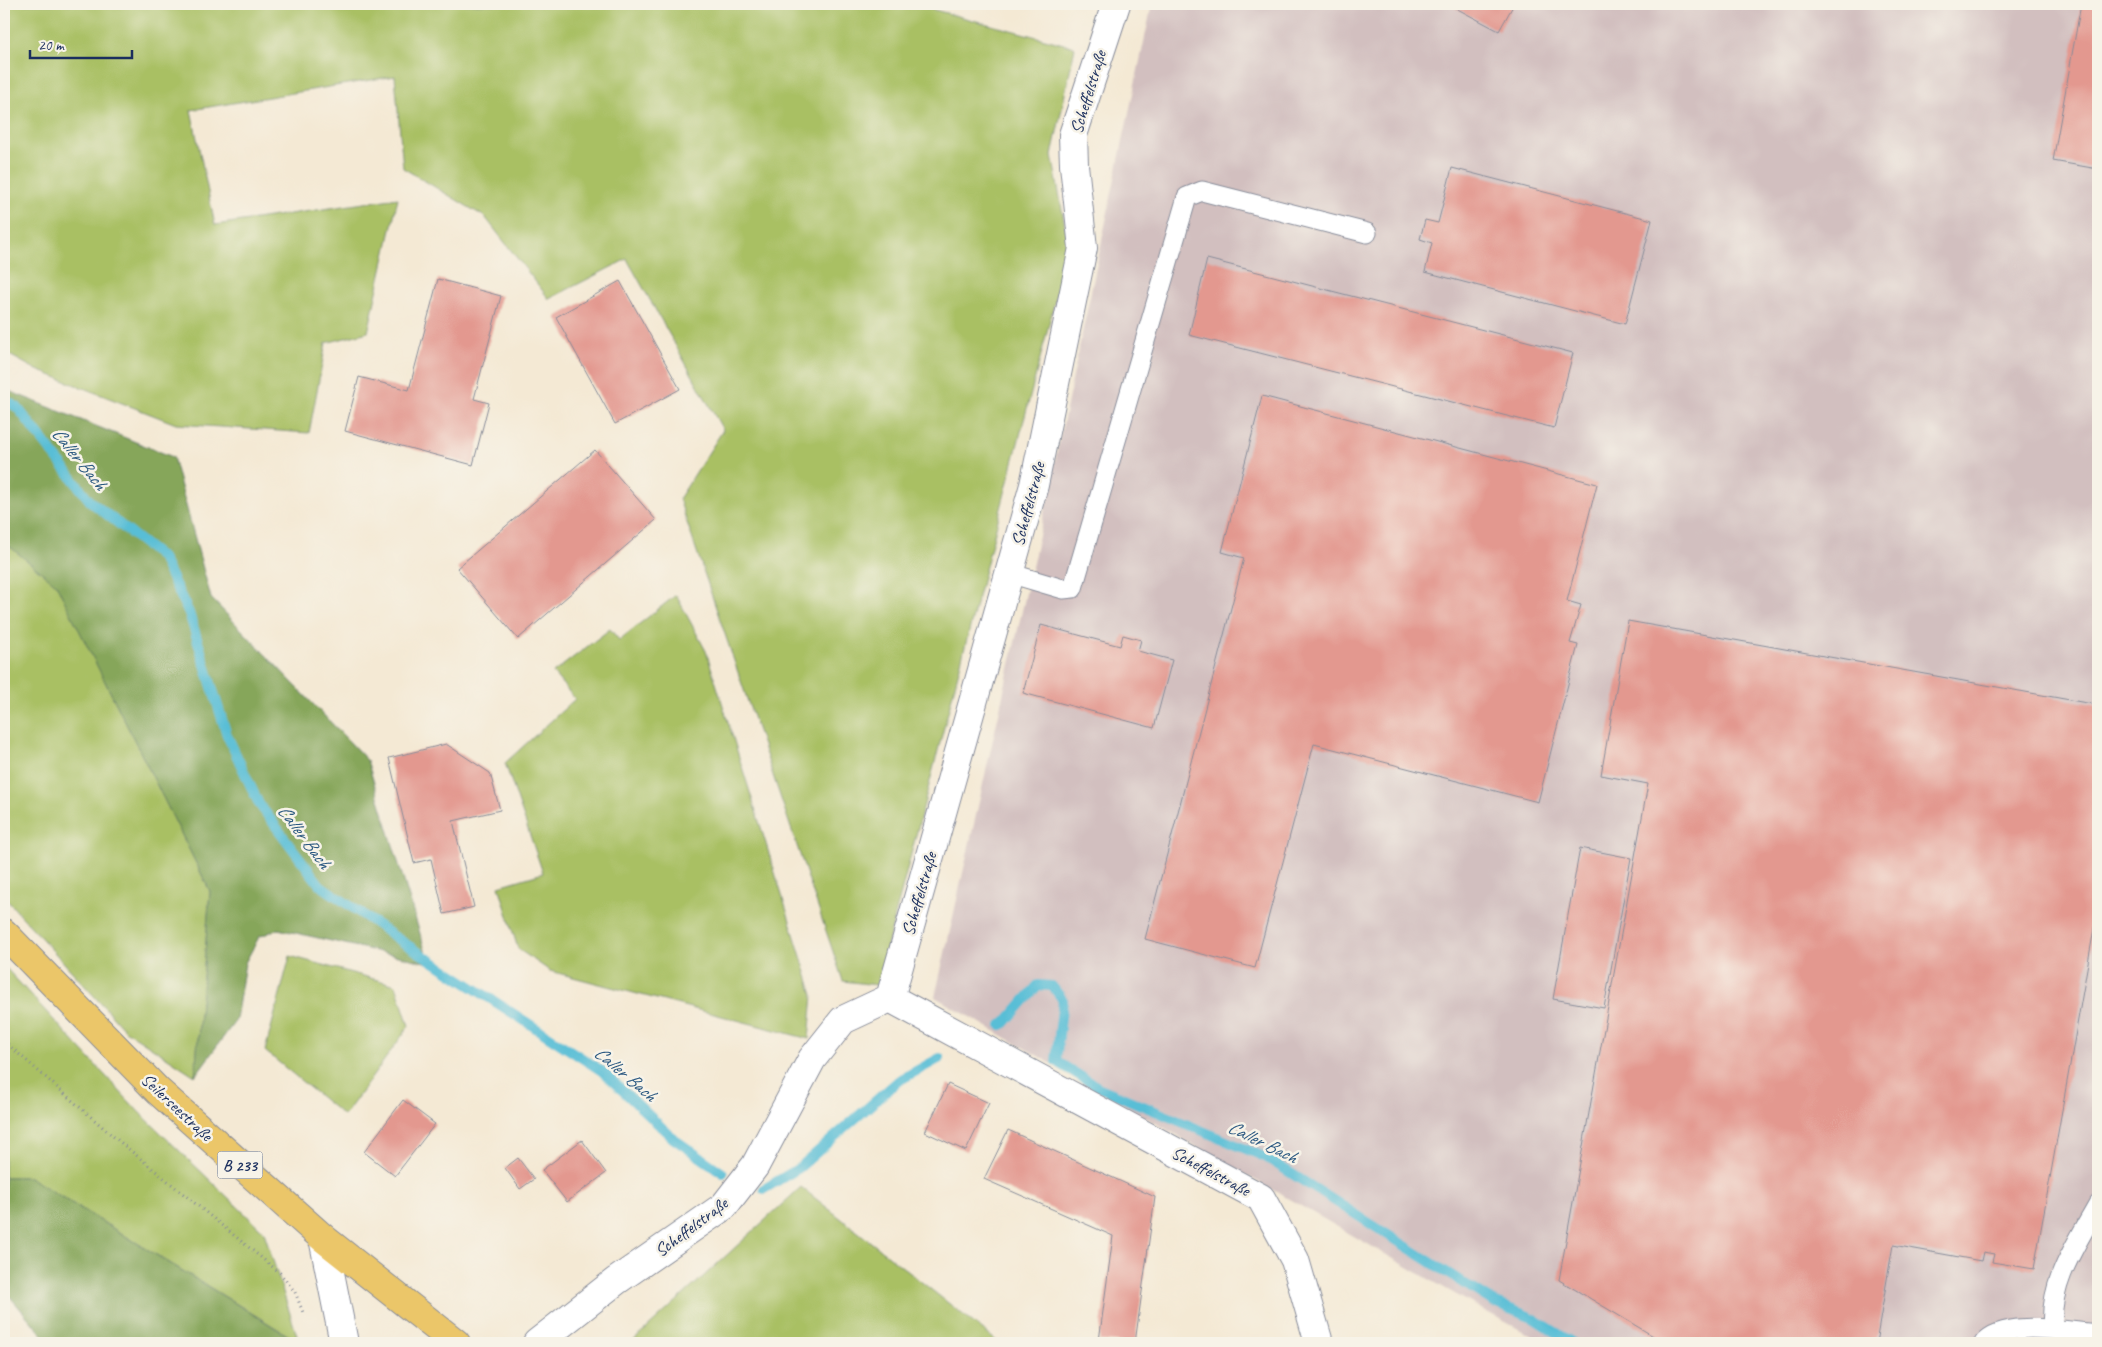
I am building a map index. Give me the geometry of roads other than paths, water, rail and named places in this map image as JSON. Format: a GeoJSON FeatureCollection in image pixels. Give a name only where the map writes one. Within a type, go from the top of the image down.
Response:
{"type":"FeatureCollection","features":[{"type":"Feature","properties":{"kind":"main road","name":"Seilerseestraße"},"geometry":{"type":"LineString","coordinates":[[4,933],[158,1091],[323,1238],[456,1343]]}},
{"type":"Feature","properties":{"kind":"street","name":"Scheffelstraße"},"geometry":{"type":"LineString","coordinates":[[538,1343],[616,1281],[724,1206],[754,1166],[812,1059],[843,1020],[890,998],[1034,485],[1083,248],[1074,165],[1073,135],[1116,4]]}},
{"type":"Feature","properties":{"kind":"street","name":"Scheffelstraße"},"geometry":{"type":"LineString","coordinates":[[890,998],[1261,1198],[1295,1260],[1319,1343]]}},
{"type":"Feature","properties":{"kind":"street"},"geometry":{"type":"LineString","coordinates":[[323,1238],[344,1343]]}},
{"type":"Feature","properties":{"kind":"lane"},"geometry":{"type":"LineString","coordinates":[[1009,574],[1063,589],[1073,588],[1187,197],[1202,191],[1367,233]]}},
{"type":"Feature","properties":{"kind":"lane"},"geometry":{"type":"LineString","coordinates":[[2053,1329],[2052,1314],[2055,1290],[2098,1205]]}},
{"type":"Feature","properties":{"kind":"lane"},"geometry":{"type":"LineString","coordinates":[[1984,1343],[1990,1336],[2012,1329],[2053,1329],[2098,1334]]}},
{"type":"Feature","properties":{"kind":"waterway","name":"Caller Bach"},"geometry":{"type":"LineString","coordinates":[[4,400],[17,407],[90,501],[162,558],[189,613],[227,735],[259,804],[320,885],[395,937],[602,1071],[674,1139],[723,1173]]}},
{"type":"Feature","properties":{"kind":"waterway","name":"Caller Bach"},"geometry":{"type":"LineString","coordinates":[[1001,1025],[1005,1023],[1038,985],[1052,986],[1063,1000],[1056,1061],[1098,1087],[1267,1158],[1495,1303],[1533,1318],[1573,1343]]}},
{"type":"Feature","properties":{"kind":"waterway","name":"Caller Bach"},"geometry":{"type":"LineString","coordinates":[[764,1189],[799,1168],[898,1081],[940,1058]]}}]}
